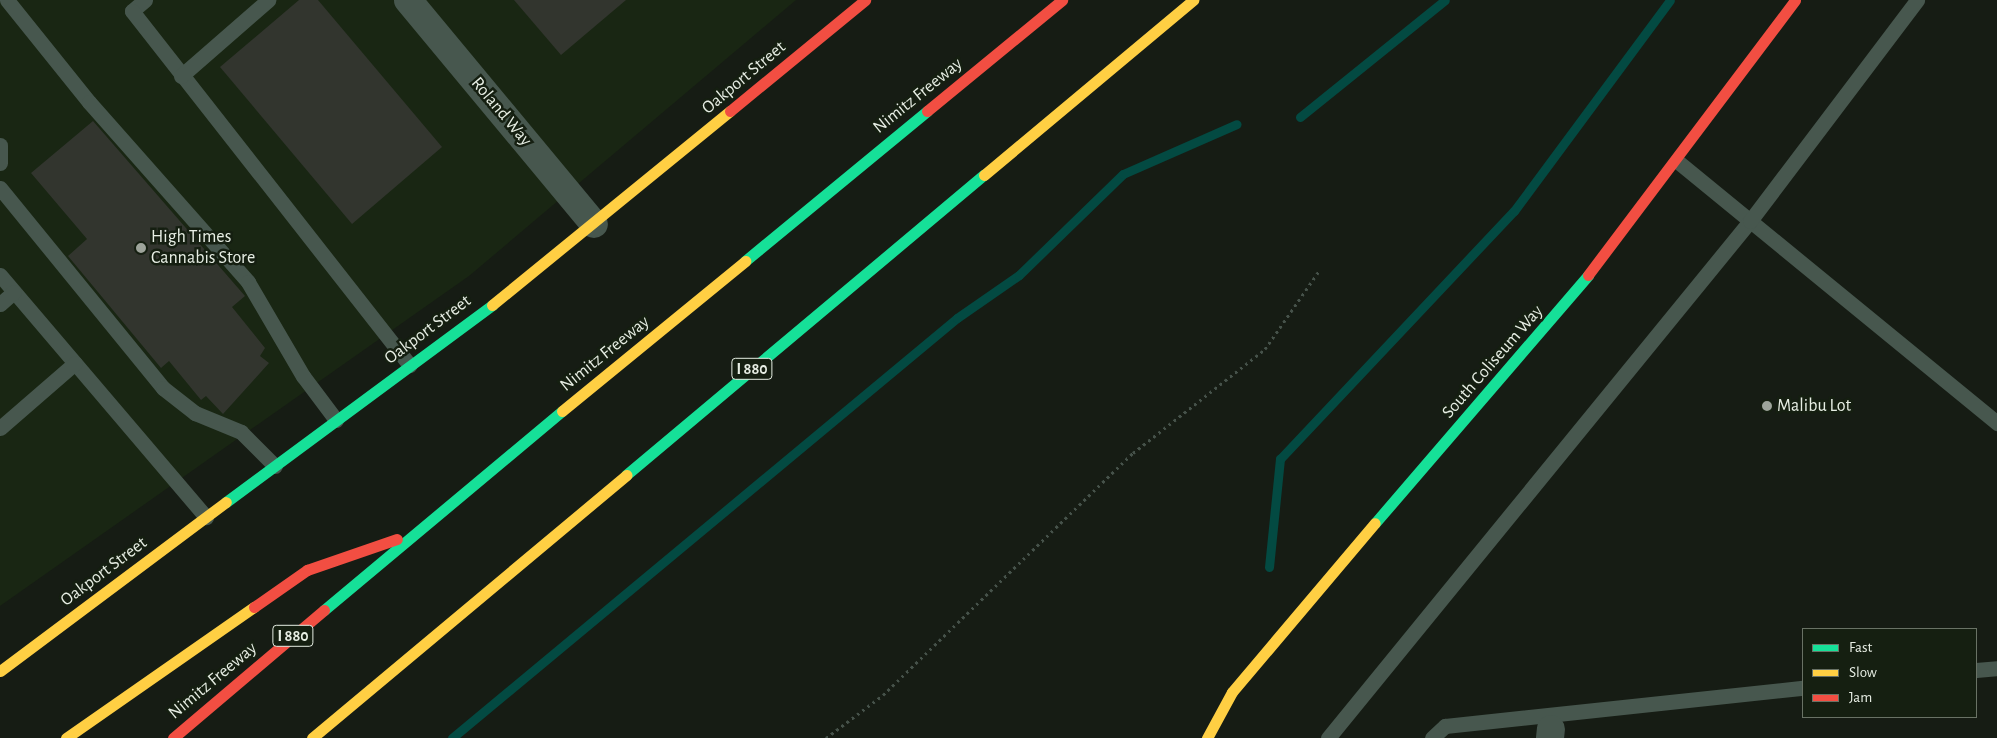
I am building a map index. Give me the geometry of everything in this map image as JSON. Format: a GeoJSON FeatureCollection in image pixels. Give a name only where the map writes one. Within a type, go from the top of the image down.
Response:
{"type":"FeatureCollection","features":[{"type":"Feature","properties":{"kind":"main road","name":"Oakport Street"},"geometry":{"type":"LineString","coordinates":[[0,671],[276,466],[594,224],[865,0]]}},
{"type":"Feature","properties":{"kind":"main road","name":"Nimitz Freeway"},"geometry":{"type":"LineString","coordinates":[[173,738],[413,534],[1062,0]]}},
{"type":"Feature","properties":{"kind":"main road","name":"I 880"},"geometry":{"type":"LineString","coordinates":[[312,738],[1193,0]]}},
{"type":"Feature","properties":{"kind":"main road","name":"South Coliseum Way"},"geometry":{"type":"LineString","coordinates":[[1207,738],[1232,692],[1282,631],[1529,348],[1678,161],[1795,0]]}},
{"type":"Feature","properties":{"kind":"main road"},"geometry":{"type":"LineString","coordinates":[[66,738],[307,570],[413,534]]}},
{"type":"Feature","properties":{"kind":"street","name":"Roland Way"},"geometry":{"type":"LineString","coordinates":[[408,0],[594,224]]}},
{"type":"Feature","properties":{"kind":"lane"},"geometry":{"type":"LineString","coordinates":[[6,0],[89,102],[248,282],[303,376],[336,420]]}},
{"type":"Feature","properties":{"kind":"lane"},"geometry":{"type":"LineString","coordinates":[[145,0],[132,11],[181,76],[410,365]]}},
{"type":"Feature","properties":{"kind":"lane"},"geometry":{"type":"LineString","coordinates":[[181,76],[268,0]]}},
{"type":"Feature","properties":{"kind":"lane"},"geometry":{"type":"LineString","coordinates":[[1328,738],[1750,220],[1917,0]]}},
{"type":"Feature","properties":{"kind":"lane"},"geometry":{"type":"LineString","coordinates":[[0,145],[0,163]]}},
{"type":"Feature","properties":{"kind":"lane"},"geometry":{"type":"LineString","coordinates":[[1678,161],[1997,423]]}},
{"type":"Feature","properties":{"kind":"lane"},"geometry":{"type":"LineString","coordinates":[[0,188],[163,388],[195,413],[241,432],[276,466]]}},
{"type":"Feature","properties":{"kind":"lane"},"geometry":{"type":"LineString","coordinates":[[0,275],[206,517]]}},
{"type":"Feature","properties":{"kind":"lane"},"geometry":{"type":"LineString","coordinates":[[0,304],[14,292]]}},
{"type":"Feature","properties":{"kind":"lane"},"geometry":{"type":"LineString","coordinates":[[0,428],[75,364]]}},
{"type":"Feature","properties":{"kind":"lane"},"geometry":{"type":"LineString","coordinates":[[1977,670],[1997,668]]}},
{"type":"Feature","properties":{"kind":"lane"},"geometry":{"type":"LineString","coordinates":[[1432,738],[1445,726],[1802,688]]}},
{"type":"Feature","properties":{"kind":"path"},"geometry":{"type":"LineString","coordinates":[[826,738],[883,695],[1133,453],[1265,349],[1319,271]]}},
{"type":"Feature","properties":{"kind":"shaded area"},"geometry":{"type":"Polygon","coordinates":[[[0,0],[796,0],[469,276],[0,606],[0,0]]]}},
{"type":"Feature","properties":{"kind":"building"},"geometry":{"type":"Polygon","coordinates":[[[299,0],[318,0],[442,147],[352,224],[220,67],[299,0]]]}},
{"type":"Feature","properties":{"kind":"building"},"geometry":{"type":"Polygon","coordinates":[[[514,0],[626,0],[561,55],[514,0]]]}},
{"type":"Feature","properties":{"kind":"building","name":"High Times Cannabis Store"},"geometry":{"type":"Polygon","coordinates":[[[93,121],[245,296],[232,307],[265,348],[260,356],[269,363],[223,414],[206,396],[201,400],[169,361],[161,368],[68,256],[87,239],[31,173],[93,121]]]}},
{"type":"Feature","properties":{"kind":"waterway"},"geometry":{"type":"LineString","coordinates":[[1300,117],[1445,0]]}},
{"type":"Feature","properties":{"kind":"waterway"},"geometry":{"type":"LineString","coordinates":[[1269,567],[1280,459],[1514,211],[1670,0]]}},
{"type":"Feature","properties":{"kind":"waterway"},"geometry":{"type":"LineString","coordinates":[[452,738],[957,318],[1019,275],[1123,174],[1237,124]]}},
{"type":"Feature","properties":{"kind":"traffic: fast"},"geometry":{"type":"LineString","coordinates":[[745,261],[927,111]]}},
{"type":"Feature","properties":{"kind":"traffic: fast"},"geometry":{"type":"LineString","coordinates":[[626,475],[984,175]]}},
{"type":"Feature","properties":{"kind":"traffic: fast"},"geometry":{"type":"LineString","coordinates":[[1375,523],[1588,275]]}},
{"type":"Feature","properties":{"kind":"traffic: fast"},"geometry":{"type":"LineString","coordinates":[[226,502],[492,305]]}},
{"type":"Feature","properties":{"kind":"traffic: fast"},"geometry":{"type":"LineString","coordinates":[[324,610],[562,411]]}},
{"type":"Feature","properties":{"kind":"traffic: slow"},"geometry":{"type":"LineString","coordinates":[[984,175],[1193,0]]}},
{"type":"Feature","properties":{"kind":"traffic: slow"},"geometry":{"type":"LineString","coordinates":[[492,305],[730,111]]}},
{"type":"Feature","properties":{"kind":"traffic: slow"},"geometry":{"type":"LineString","coordinates":[[562,411],[745,261]]}},
{"type":"Feature","properties":{"kind":"traffic: slow"},"geometry":{"type":"LineString","coordinates":[[312,738],[626,475]]}},
{"type":"Feature","properties":{"kind":"traffic: slow"},"geometry":{"type":"LineString","coordinates":[[0,671],[226,502]]}},
{"type":"Feature","properties":{"kind":"traffic: slow"},"geometry":{"type":"LineString","coordinates":[[1207,738],[1232,692],[1375,523]]}},
{"type":"Feature","properties":{"kind":"traffic: slow"},"geometry":{"type":"LineString","coordinates":[[66,738],[254,607]]}},
{"type":"Feature","properties":{"kind":"traffic: jam"},"geometry":{"type":"LineString","coordinates":[[730,111],[865,0]]}},
{"type":"Feature","properties":{"kind":"traffic: jam"},"geometry":{"type":"LineString","coordinates":[[927,111],[1062,0]]}},
{"type":"Feature","properties":{"kind":"traffic: jam"},"geometry":{"type":"LineString","coordinates":[[1588,275],[1795,0]]}},
{"type":"Feature","properties":{"kind":"traffic: jam"},"geometry":{"type":"LineString","coordinates":[[254,607],[307,570],[397,539]]}},
{"type":"Feature","properties":{"kind":"traffic: jam"},"geometry":{"type":"LineString","coordinates":[[173,738],[324,610]]}},
{"type":"Feature","properties":{"kind":"place","name":"High Times Cannabis Store"},"geometry":{"type":"Point","coordinates":[141,248]}},
{"type":"Feature","properties":{"kind":"place","name":"Malibu Lot"},"geometry":{"type":"Point","coordinates":[1767,406]}}]}
